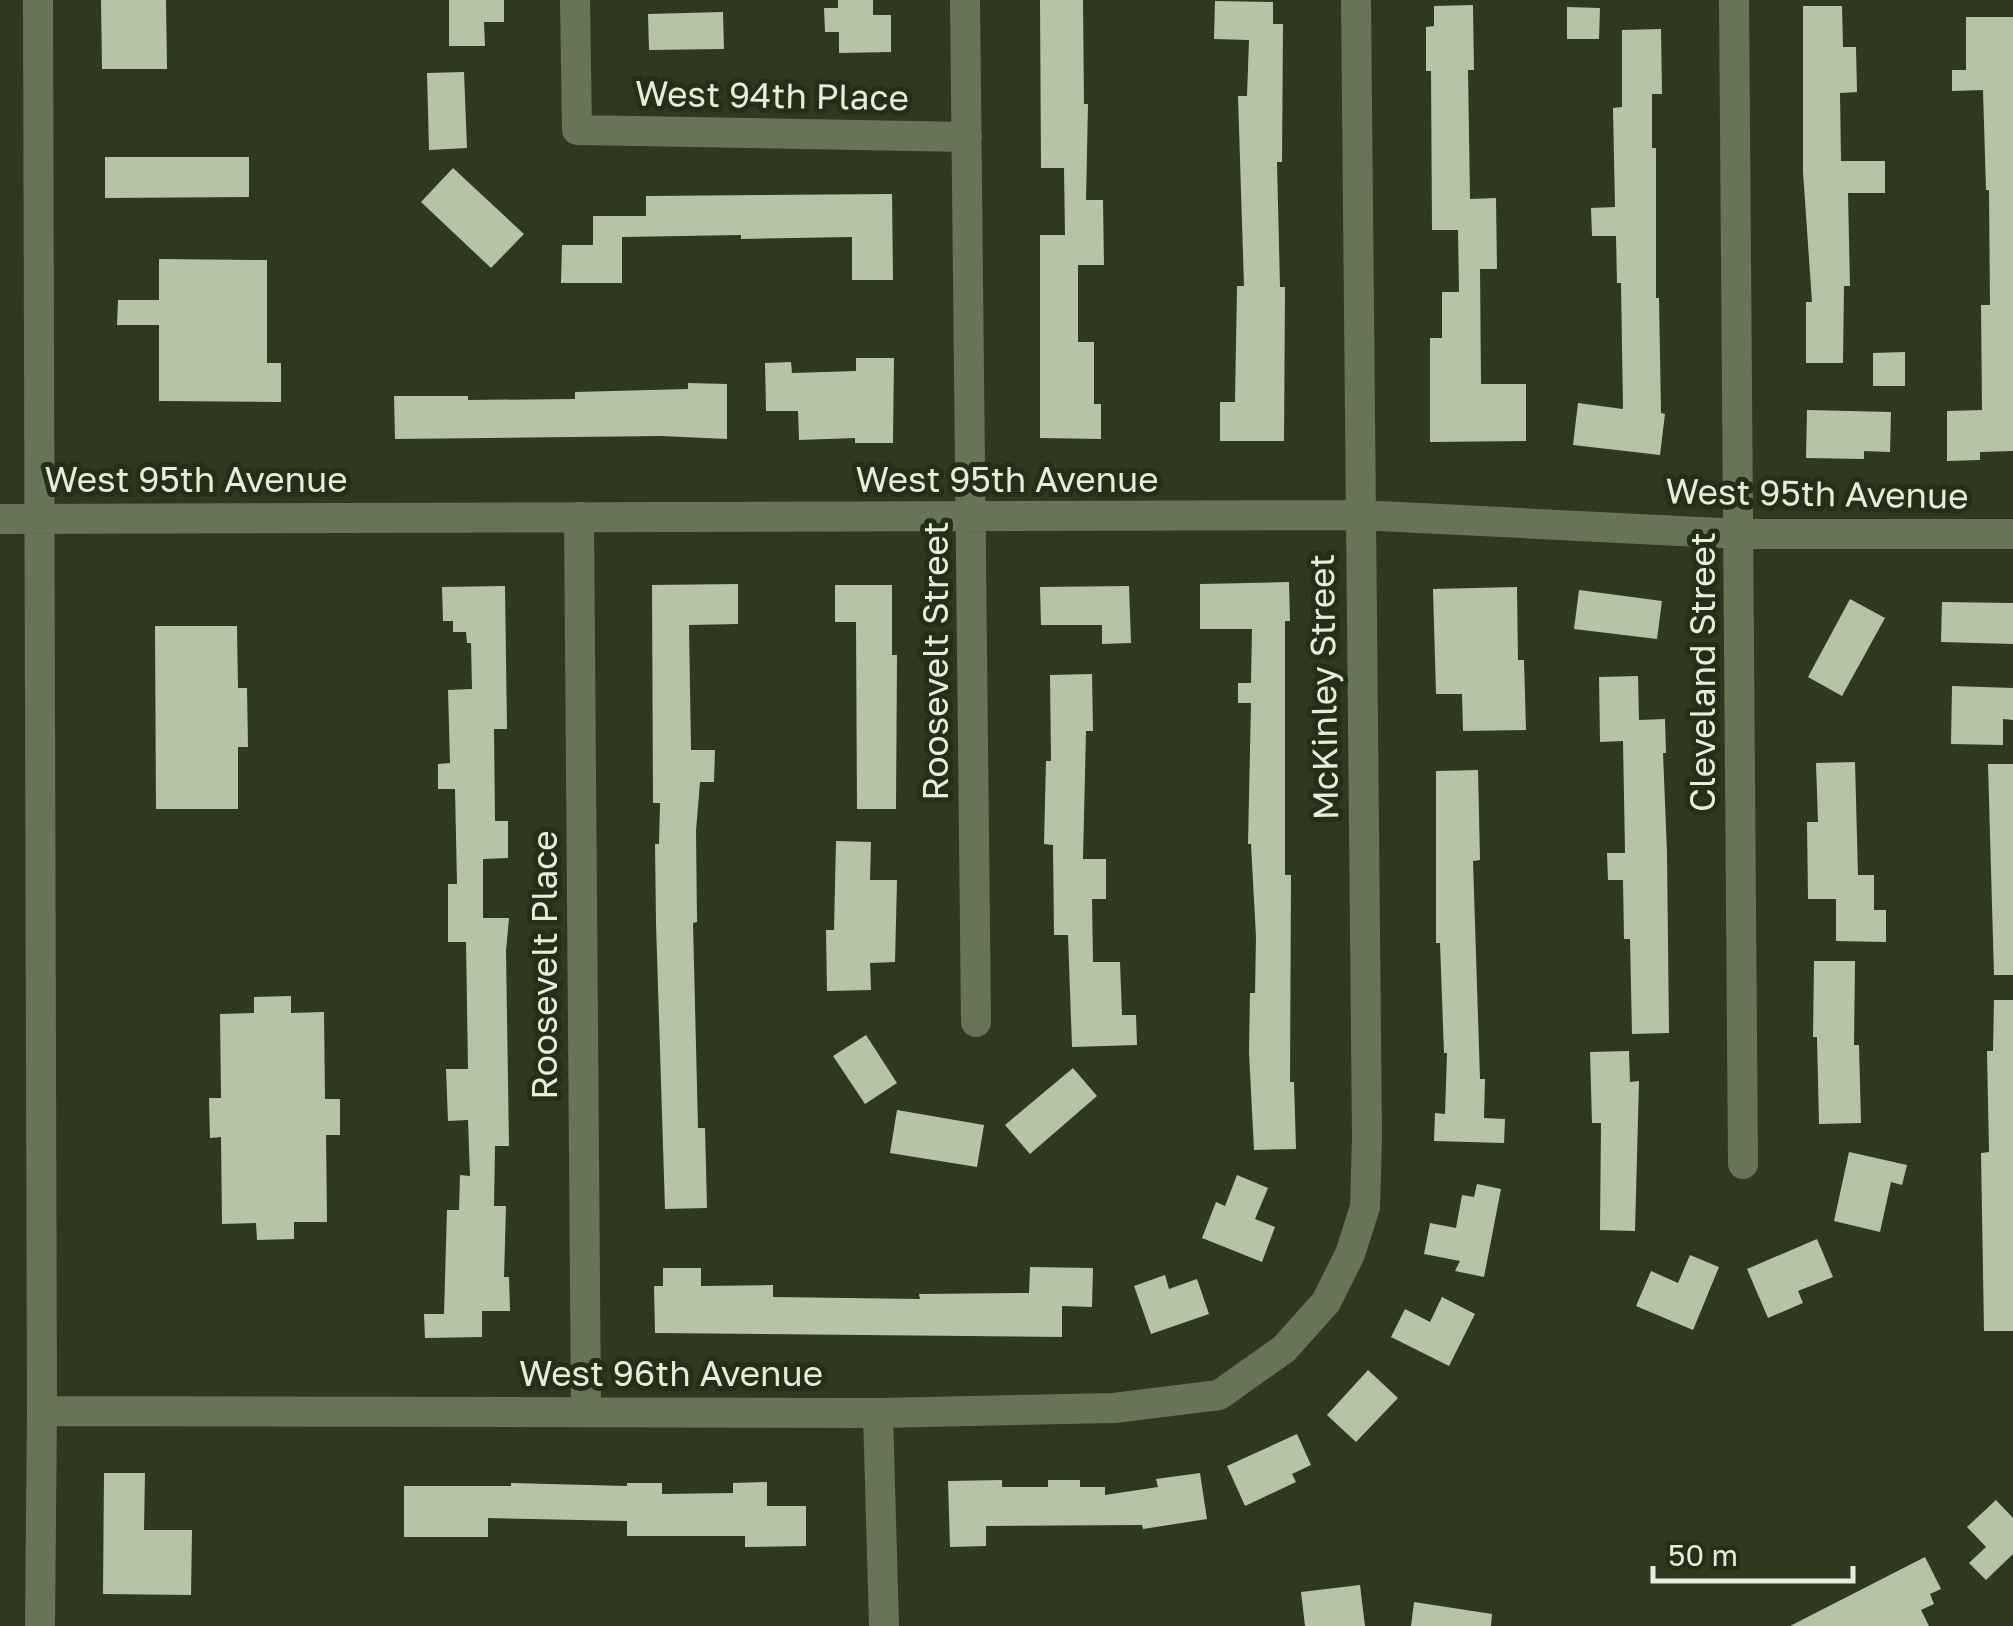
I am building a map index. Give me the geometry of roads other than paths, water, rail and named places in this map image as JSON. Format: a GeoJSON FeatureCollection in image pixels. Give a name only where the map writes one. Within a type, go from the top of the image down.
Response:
{"type":"FeatureCollection","features":[{"type":"Feature","properties":{"kind":"street"},"geometry":{"type":"LineString","coordinates":[[38,0],[40,1626]]}},
{"type":"Feature","properties":{"kind":"street","name":"West 94th Place"},"geometry":{"type":"LineString","coordinates":[[575,0],[576,130],[966,137]]}},
{"type":"Feature","properties":{"kind":"street","name":"Roosevelt Street"},"geometry":{"type":"LineString","coordinates":[[965,0],[976,1022]]}},
{"type":"Feature","properties":{"kind":"street","name":"McKinley Street"},"geometry":{"type":"LineString","coordinates":[[1284,1349],[1326,1302],[1350,1254],[1364,1207],[1367,1138],[1356,0]]}},
{"type":"Feature","properties":{"kind":"street","name":"Cleveland Street"},"geometry":{"type":"LineString","coordinates":[[1734,0],[1743,1164]]}},
{"type":"Feature","properties":{"kind":"street","name":"West 95th Avenue"},"geometry":{"type":"LineString","coordinates":[[0,519],[1359,514],[1740,534],[2013,534]]}},
{"type":"Feature","properties":{"kind":"street","name":"Roosevelt Place"},"geometry":{"type":"LineString","coordinates":[[579,517],[586,1412]]}},
{"type":"Feature","properties":{"kind":"street","name":"West 96th Avenue"},"geometry":{"type":"LineString","coordinates":[[42,1411],[878,1413],[1114,1408],[1219,1395],[1284,1349]]}},
{"type":"Feature","properties":{"kind":"street"},"geometry":{"type":"LineString","coordinates":[[878,1413],[884,1626]]}}]}
